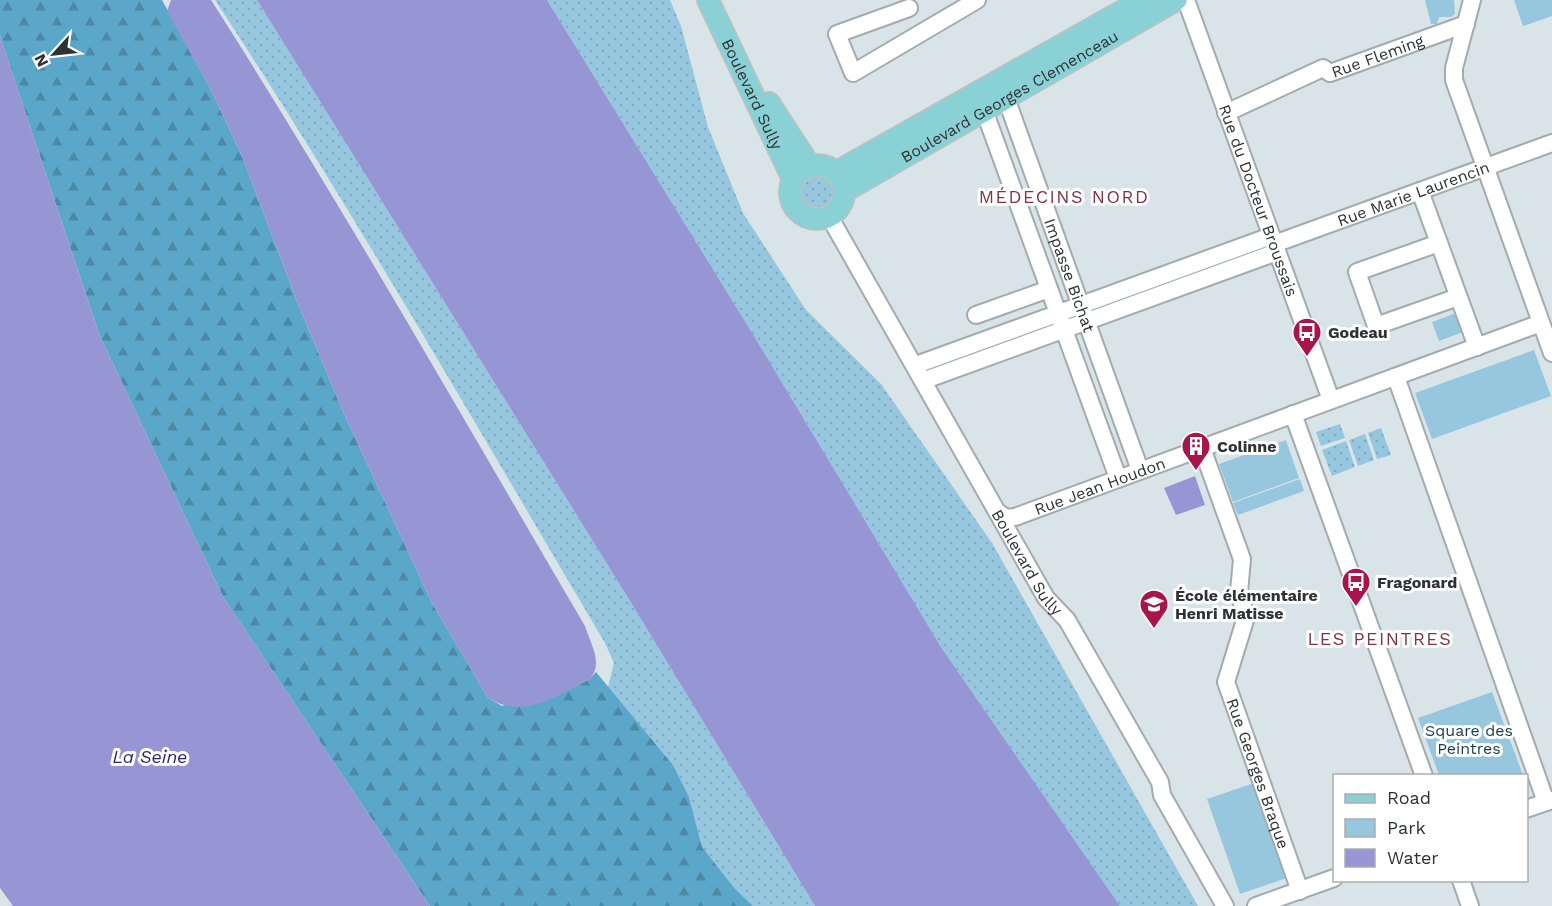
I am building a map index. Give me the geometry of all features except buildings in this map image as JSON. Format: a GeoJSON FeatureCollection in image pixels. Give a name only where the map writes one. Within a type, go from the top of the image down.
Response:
{"type":"FeatureCollection","features":[{"type":"Feature","properties":{"kind":"main road","name":"Boulevard Georges Clemenceau"},"geometry":{"type":"LineString","coordinates":[[839,182],[1003,89],[1142,0]]}},
{"type":"Feature","properties":{"kind":"main road","name":"Boulevard Georges Clemenceau"},"geometry":{"type":"LineString","coordinates":[[1003,89],[1176,0]]}},
{"type":"Feature","properties":{"kind":"main road","name":"Boulevard Sully"},"geometry":{"type":"LineString","coordinates":[[710,3],[782,124],[810,166]]}},
{"type":"Feature","properties":{"kind":"main road","name":"Boulevard Sully"},"geometry":{"type":"LineString","coordinates":[[710,3],[793,179]]}},
{"type":"Feature","properties":{"kind":"main road"},"geometry":{"type":"LineString","coordinates":[[810,166],[821,166],[839,182],[841,204],[829,216],[813,218],[798,211],[790,196],[793,179],[810,166]]}},
{"type":"Feature","properties":{"kind":"street"},"geometry":{"type":"LineString","coordinates":[[924,31],[907,4],[837,34],[853,73],[977,0]]}},
{"type":"Feature","properties":{"kind":"street","name":"Rue du Docteur Broussais"},"geometry":{"type":"LineString","coordinates":[[1186,0],[1331,400]]}},
{"type":"Feature","properties":{"kind":"street"},"geometry":{"type":"LineString","coordinates":[[1472,0],[1453,74],[1552,353]]}},
{"type":"Feature","properties":{"kind":"street","name":"Rue Fleming"},"geometry":{"type":"LineString","coordinates":[[1226,113],[1323,69],[1330,73],[1466,24]]}},
{"type":"Feature","properties":{"kind":"street","name":"Impasse Bichat"},"geometry":{"type":"LineString","coordinates":[[1003,89],[1140,470]]}},
{"type":"Feature","properties":{"kind":"street","name":"Impasse Bichat"},"geometry":{"type":"LineString","coordinates":[[981,102],[1118,478]]}},
{"type":"Feature","properties":{"kind":"street","name":"Rue Marie Laurencin"},"geometry":{"type":"LineString","coordinates":[[1274,244],[1552,143]]}},
{"type":"Feature","properties":{"kind":"street"},"geometry":{"type":"LineString","coordinates":[[1420,191],[1477,347]]}},
{"type":"Feature","properties":{"kind":"street","name":"Boulevard Sully"},"geometry":{"type":"LineString","coordinates":[[829,216],[925,380],[1046,598],[1067,620],[1120,712],[1160,782],[1162,795],[1226,906]]}},
{"type":"Feature","properties":{"kind":"street"},"geometry":{"type":"LineString","coordinates":[[1439,243],[1357,272],[1376,326],[1458,297]]}},
{"type":"Feature","properties":{"kind":"street"},"geometry":{"type":"LineString","coordinates":[[915,365],[1080,306],[1274,244]]}},
{"type":"Feature","properties":{"kind":"street"},"geometry":{"type":"LineString","coordinates":[[925,380],[1086,322],[1274,244]]}},
{"type":"Feature","properties":{"kind":"street"},"geometry":{"type":"LineString","coordinates":[[976,315],[1049,289]]}},
{"type":"Feature","properties":{"kind":"street"},"geometry":{"type":"LineString","coordinates":[[1202,448],[1541,323]]}},
{"type":"Feature","properties":{"kind":"street"},"geometry":{"type":"LineString","coordinates":[[1396,377],[1549,801],[1528,809]]}},
{"type":"Feature","properties":{"kind":"street"},"geometry":{"type":"LineString","coordinates":[[1293,414],[1423,774]]}},
{"type":"Feature","properties":{"kind":"street","name":"Rue Jean Houdon"},"geometry":{"type":"LineString","coordinates":[[999,513],[1006,518],[1015,517],[1202,448]]}},
{"type":"Feature","properties":{"kind":"street","name":"Rue Georges Braque"},"geometry":{"type":"LineString","coordinates":[[1202,448],[1242,559],[1238,586],[1245,617],[1226,682],[1300,891]]}},
{"type":"Feature","properties":{"kind":"street"},"geometry":{"type":"LineString","coordinates":[[1256,906],[1333,879]]}},
{"type":"Feature","properties":{"kind":"street"},"geometry":{"type":"LineString","coordinates":[[1462,882],[1470,906]]}},
{"type":"Feature","properties":{"kind":"green space"},"geometry":{"type":"Polygon","coordinates":[[[0,0],[162,0],[212,92],[242,156],[298,304],[344,414],[432,603],[488,698],[502,706],[589,680],[596,672],[673,765],[689,797],[702,847],[735,889],[753,906],[430,906],[223,597],[99,334],[0,36],[0,0]]]}},
{"type":"Feature","properties":{"kind":"green space"},"geometry":{"type":"Polygon","coordinates":[[[215,0],[257,0],[630,601],[815,906],[753,906],[735,890],[702,847],[689,797],[673,765],[608,687],[614,663],[605,643],[365,239],[215,0]]]}},
{"type":"Feature","properties":{"kind":"green space"},"geometry":{"type":"Polygon","coordinates":[[[547,0],[670,0],[681,26],[708,127],[743,213],[806,310],[881,384],[992,543],[1198,906],[1120,906],[941,647],[751,331],[547,0]]]}},
{"type":"Feature","properties":{"kind":"green space"},"geometry":{"type":"Polygon","coordinates":[[[1425,0],[1454,0],[1455,14],[1451,17],[1439,17],[1437,24],[1431,24],[1425,0]]]}},
{"type":"Feature","properties":{"kind":"green space"},"geometry":{"type":"Polygon","coordinates":[[[1514,0],[1552,0],[1552,16],[1523,26],[1514,0]]]}},
{"type":"Feature","properties":{"kind":"green space"},"geometry":{"type":"Polygon","coordinates":[[[816,176],[829,182],[835,195],[829,208],[816,214],[803,208],[797,195],[803,182],[816,176]]]}},
{"type":"Feature","properties":{"kind":"green space"},"geometry":{"type":"Polygon","coordinates":[[[1456,313],[1463,332],[1439,341],[1432,322],[1456,313]]]}},
{"type":"Feature","properties":{"kind":"green space"},"geometry":{"type":"Polygon","coordinates":[[[1534,350],[1551,396],[1432,439],[1415,393],[1534,350]]]}},
{"type":"Feature","properties":{"kind":"green space"},"geometry":{"type":"Polygon","coordinates":[[[1340,424],[1345,438],[1321,446],[1316,432],[1340,424]]]}},
{"type":"Feature","properties":{"kind":"green space"},"geometry":{"type":"Polygon","coordinates":[[[1381,428],[1391,455],[1377,459],[1368,433],[1381,428]]]}},
{"type":"Feature","properties":{"kind":"green space"},"geometry":{"type":"Polygon","coordinates":[[[1365,434],[1374,460],[1358,466],[1349,440],[1365,434]]]}},
{"type":"Feature","properties":{"kind":"green space"},"geometry":{"type":"Polygon","coordinates":[[[1286,440],[1299,478],[1233,502],[1219,464],[1286,440]]]}},
{"type":"Feature","properties":{"kind":"green space"},"geometry":{"type":"Polygon","coordinates":[[[1346,441],[1355,467],[1332,476],[1322,450],[1346,441]]]}},
{"type":"Feature","properties":{"kind":"green space"},"geometry":{"type":"Polygon","coordinates":[[[1300,479],[1304,491],[1238,515],[1233,503],[1300,479]]]}},
{"type":"Feature","properties":{"kind":"green space","name":"Square des Peintres"},"geometry":{"type":"Polygon","coordinates":[[[1492,692],[1523,774],[1439,774],[1418,718],[1492,692]]]}},
{"type":"Feature","properties":{"kind":"green space"},"geometry":{"type":"Polygon","coordinates":[[[1254,783],[1287,878],[1240,894],[1207,799],[1254,783]]]}},
{"type":"Feature","properties":{"kind":"water"},"geometry":{"type":"Polygon","coordinates":[[[171,0],[211,0],[260,77],[585,626],[596,661],[596,667],[589,680],[552,699],[527,706],[514,707],[488,698],[432,603],[344,414],[298,304],[242,156],[212,92],[167,11],[171,0]]]}},
{"type":"Feature","properties":{"kind":"water"},"geometry":{"type":"Polygon","coordinates":[[[257,0],[547,0],[751,331],[941,647],[1120,906],[815,906],[630,601],[257,0]]]}},
{"type":"Feature","properties":{"kind":"water","name":"La Seine"},"geometry":{"type":"Polygon","coordinates":[[[0,36],[99,334],[223,597],[430,906],[13,906],[0,888],[0,36]]]}},
{"type":"Feature","properties":{"kind":"water"},"geometry":{"type":"Polygon","coordinates":[[[1195,476],[1205,505],[1176,515],[1164,488],[1195,476]]]}},
{"type":"Feature","properties":{"kind":"place","name":"Godeau"},"geometry":{"type":"Point","coordinates":[1307,358]}},
{"type":"Feature","properties":{"kind":"place","name":"Colinne"},"geometry":{"type":"Point","coordinates":[1196,472]}},
{"type":"Feature","properties":{"kind":"place","name":"Fragonard"},"geometry":{"type":"Point","coordinates":[1356,608]}},
{"type":"Feature","properties":{"kind":"place","name":"École élémentaire Henri Matisse"},"geometry":{"type":"Point","coordinates":[1154,630]}},
{"type":"Feature","properties":{"kind":"district","name":"MÉDECINS NORD"},"geometry":{"type":"Point","coordinates":[1064,196]}},
{"type":"Feature","properties":{"kind":"district","name":"LES PEINTRES"},"geometry":{"type":"Point","coordinates":[1380,638]}}]}
